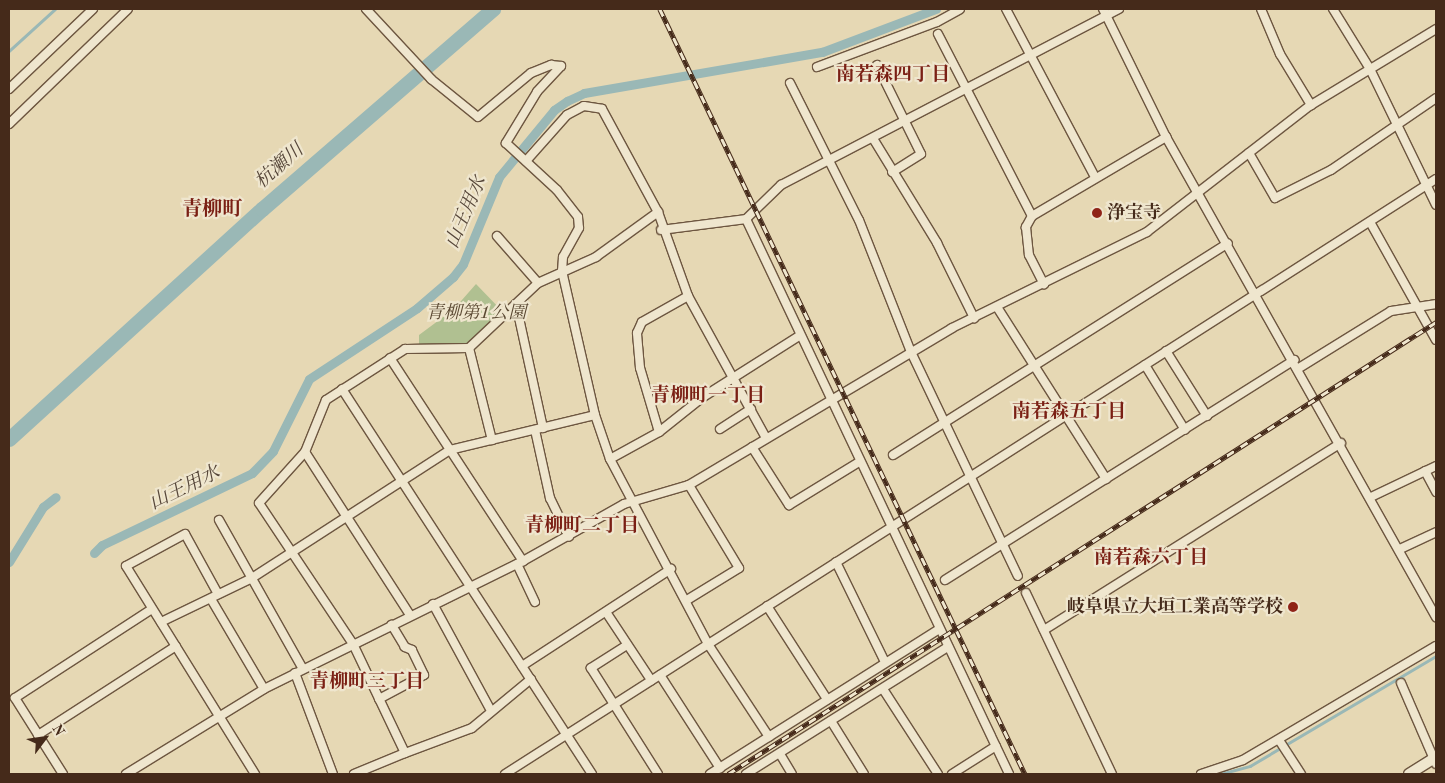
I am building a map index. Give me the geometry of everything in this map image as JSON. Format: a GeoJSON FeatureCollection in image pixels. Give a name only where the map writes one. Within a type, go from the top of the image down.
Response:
{"type":"FeatureCollection","features":[{"type":"Feature","properties":{"kind":"main road"},"geometry":{"type":"LineString","coordinates":[[1409,774],[1435,760]]}},
{"type":"Feature","properties":{"kind":"street"},"geometry":{"type":"LineString","coordinates":[[9,89],[93,9]]}},
{"type":"Feature","properties":{"kind":"street"},"geometry":{"type":"LineString","coordinates":[[9,124],[128,9]]}},
{"type":"Feature","properties":{"kind":"street"},"geometry":{"type":"LineString","coordinates":[[366,9],[431,79],[478,117],[526,76],[551,65],[561,66],[537,92],[506,143],[524,159],[578,217],[579,228],[562,257],[562,270],[595,415],[610,459],[631,502],[688,600],[708,644],[769,737]]}},
{"type":"Feature","properties":{"kind":"street"},"geometry":{"type":"LineString","coordinates":[[816,68],[850,58],[960,9]]}},
{"type":"Feature","properties":{"kind":"street"},"geometry":{"type":"LineString","coordinates":[[1006,9],[1094,175]]}},
{"type":"Feature","properties":{"kind":"street"},"geometry":{"type":"LineString","coordinates":[[661,230],[746,219],[781,185],[874,140],[1031,55],[1105,12],[1119,9]]}},
{"type":"Feature","properties":{"kind":"street"},"geometry":{"type":"LineString","coordinates":[[1261,9],[1280,54],[1311,106]]}},
{"type":"Feature","properties":{"kind":"street"},"geometry":{"type":"LineString","coordinates":[[1333,9],[1370,69],[1395,126],[1436,205]]}},
{"type":"Feature","properties":{"kind":"street"},"geometry":{"type":"LineString","coordinates":[[1105,12],[1166,137],[1257,293],[1436,617]]}},
{"type":"Feature","properties":{"kind":"street"},"geometry":{"type":"LineString","coordinates":[[126,774],[218,715],[264,689],[520,562],[631,502],[689,485],[911,352],[974,318],[1147,232],[1311,106],[1436,29]]}},
{"type":"Feature","properties":{"kind":"street"},"geometry":{"type":"LineString","coordinates":[[938,34],[1032,216]]}},
{"type":"Feature","properties":{"kind":"street"},"geometry":{"type":"LineString","coordinates":[[877,65],[921,154],[892,172]]}},
{"type":"Feature","properties":{"kind":"street"},"geometry":{"type":"LineString","coordinates":[[790,83],[827,162],[866,236],[911,352],[1018,576]]}},
{"type":"Feature","properties":{"kind":"street"},"geometry":{"type":"LineString","coordinates":[[1248,153],[1276,198],[1331,170],[1436,98]]}},
{"type":"Feature","properties":{"kind":"street"},"geometry":{"type":"LineString","coordinates":[[524,159],[567,115],[597,106],[658,212],[661,230],[688,296],[766,438]]}},
{"type":"Feature","properties":{"kind":"street"},"geometry":{"type":"LineString","coordinates":[[1044,284],[1029,255],[1026,227],[1032,216],[1094,175],[1166,137]]}},
{"type":"Feature","properties":{"kind":"street"},"geometry":{"type":"LineString","coordinates":[[874,140],[937,243],[974,318]]}},
{"type":"Feature","properties":{"kind":"street"},"geometry":{"type":"LineString","coordinates":[[505,774],[1436,179]]}},
{"type":"Feature","properties":{"kind":"street"},"geometry":{"type":"LineString","coordinates":[[405,753],[353,644],[259,503],[304,452],[326,400],[390,358],[413,347],[469,348],[538,283],[562,270],[596,257],[658,212]]}},
{"type":"Feature","properties":{"kind":"street"},"geometry":{"type":"LineString","coordinates":[[746,219],[799,336],[1009,774]]}},
{"type":"Feature","properties":{"kind":"street"},"geometry":{"type":"LineString","coordinates":[[1370,222],[1436,340]]}},
{"type":"Feature","properties":{"kind":"street"},"geometry":{"type":"LineString","coordinates":[[497,236],[538,283]]}},
{"type":"Feature","properties":{"kind":"street"},"geometry":{"type":"LineString","coordinates":[[893,455],[1228,243]]}},
{"type":"Feature","properties":{"kind":"street"},"geometry":{"type":"LineString","coordinates":[[659,432],[640,368],[636,333],[642,322],[688,296]]}},
{"type":"Feature","properties":{"kind":"street"},"geometry":{"type":"LineString","coordinates":[[516,304],[543,428]]}},
{"type":"Feature","properties":{"kind":"street"},"geometry":{"type":"LineString","coordinates":[[1299,368],[1391,311],[1420,309],[1436,304]]}},
{"type":"Feature","properties":{"kind":"street"},"geometry":{"type":"LineString","coordinates":[[997,307],[1106,479]]}},
{"type":"Feature","properties":{"kind":"street"},"geometry":{"type":"LineString","coordinates":[[610,459],[659,432],[734,377],[799,336]]}},
{"type":"Feature","properties":{"kind":"street"},"geometry":{"type":"LineString","coordinates":[[469,348],[492,440]]}},
{"type":"Feature","properties":{"kind":"street"},"geometry":{"type":"LineString","coordinates":[[1166,351],[1207,416]]}},
{"type":"Feature","properties":{"kind":"street"},"geometry":{"type":"LineString","coordinates":[[390,358],[520,562],[535,602]]}},
{"type":"Feature","properties":{"kind":"street"},"geometry":{"type":"LineString","coordinates":[[945,580],[1294,360]]}},
{"type":"Feature","properties":{"kind":"street"},"geometry":{"type":"LineString","coordinates":[[1145,365],[1185,430]]}},
{"type":"Feature","properties":{"kind":"street"},"geometry":{"type":"LineString","coordinates":[[342,389],[592,774]]}},
{"type":"Feature","properties":{"kind":"street"},"geometry":{"type":"LineString","coordinates":[[720,429],[751,409]]}},
{"type":"Feature","properties":{"kind":"street"},"geometry":{"type":"LineString","coordinates":[[161,622],[252,578],[450,450],[595,415]]}},
{"type":"Feature","properties":{"kind":"street"},"geometry":{"type":"LineString","coordinates":[[535,430],[550,498],[569,537]]}},
{"type":"Feature","properties":{"kind":"street"},"geometry":{"type":"LineString","coordinates":[[1044,630],[1341,443]]}},
{"type":"Feature","properties":{"kind":"street"},"geometry":{"type":"LineString","coordinates":[[752,447],[789,505],[859,462]]}},
{"type":"Feature","properties":{"kind":"street"},"geometry":{"type":"LineString","coordinates":[[304,452],[348,516],[410,615]]}},
{"type":"Feature","properties":{"kind":"street"},"geometry":{"type":"LineString","coordinates":[[1371,498],[1436,466]]}},
{"type":"Feature","properties":{"kind":"street"},"geometry":{"type":"LineString","coordinates":[[1425,471],[1436,492]]}},
{"type":"Feature","properties":{"kind":"street"},"geometry":{"type":"LineString","coordinates":[[688,600],[739,568],[689,485]]}},
{"type":"Feature","properties":{"kind":"street"},"geometry":{"type":"LineString","coordinates":[[220,520],[303,669]]}},
{"type":"Feature","properties":{"kind":"street"},"geometry":{"type":"LineString","coordinates":[[1400,550],[1436,532]]}},
{"type":"Feature","properties":{"kind":"street"},"geometry":{"type":"LineString","coordinates":[[218,594],[185,534],[126,566],[255,774]]}},
{"type":"Feature","properties":{"kind":"street"},"geometry":{"type":"LineString","coordinates":[[836,562],[885,662]]}},
{"type":"Feature","properties":{"kind":"street"},"geometry":{"type":"LineString","coordinates":[[522,666],[671,569]]}},
{"type":"Feature","properties":{"kind":"street"},"geometry":{"type":"LineString","coordinates":[[1026,593],[1112,774]]}},
{"type":"Feature","properties":{"kind":"street"},"geometry":{"type":"LineString","coordinates":[[211,599],[264,689]]}},
{"type":"Feature","properties":{"kind":"street"},"geometry":{"type":"LineString","coordinates":[[433,604],[492,711]]}},
{"type":"Feature","properties":{"kind":"street"},"geometry":{"type":"LineString","coordinates":[[767,606],[828,699]]}},
{"type":"Feature","properties":{"kind":"street"},"geometry":{"type":"LineString","coordinates":[[63,774],[15,698],[152,609]]}},
{"type":"Feature","properties":{"kind":"street"},"geometry":{"type":"LineString","coordinates":[[606,612],[651,680]]}},
{"type":"Feature","properties":{"kind":"street"},"geometry":{"type":"LineString","coordinates":[[379,699],[424,676],[412,650],[405,647],[392,624]]}},
{"type":"Feature","properties":{"kind":"street"},"geometry":{"type":"LineString","coordinates":[[710,774],[939,628]]}},
{"type":"Feature","properties":{"kind":"street"},"geometry":{"type":"LineString","coordinates":[[627,645],[591,668],[658,774]]}},
{"type":"Feature","properties":{"kind":"street"},"geometry":{"type":"LineString","coordinates":[[38,735],[176,646]]}},
{"type":"Feature","properties":{"kind":"street"},"geometry":{"type":"LineString","coordinates":[[1201,774],[1243,760],[1280,741],[1436,646]]}},
{"type":"Feature","properties":{"kind":"street"},"geometry":{"type":"LineString","coordinates":[[746,774],[948,647]]}},
{"type":"Feature","properties":{"kind":"street"},"geometry":{"type":"LineString","coordinates":[[295,673],[333,774]]}},
{"type":"Feature","properties":{"kind":"street"},"geometry":{"type":"LineString","coordinates":[[660,675],[720,768]]}},
{"type":"Feature","properties":{"kind":"street"},"geometry":{"type":"LineString","coordinates":[[354,774],[472,728],[531,679]]}},
{"type":"Feature","properties":{"kind":"street"},"geometry":{"type":"LineString","coordinates":[[1401,683],[1435,760]]}},
{"type":"Feature","properties":{"kind":"street"},"geometry":{"type":"LineString","coordinates":[[883,689],[938,774]]}},
{"type":"Feature","properties":{"kind":"street"},"geometry":{"type":"LineString","coordinates":[[831,721],[864,774]]}},
{"type":"Feature","properties":{"kind":"street"},"geometry":{"type":"LineString","coordinates":[[1280,741],[1301,774]]}},
{"type":"Feature","properties":{"kind":"street"},"geometry":{"type":"LineString","coordinates":[[952,774],[996,746]]}},
{"type":"Feature","properties":{"kind":"street"},"geometry":{"type":"LineString","coordinates":[[780,754],[792,774]]}},
{"type":"Feature","properties":{"kind":"green space","name":"青柳第1公園"},"geometry":{"type":"Polygon","coordinates":[[[476,284],[503,312],[468,346],[419,345],[419,335],[454,309],[476,284]]]}},
{"type":"Feature","properties":{"kind":"waterway"},"geometry":{"type":"LineString","coordinates":[[9,51],[55,9]]}},
{"type":"Feature","properties":{"kind":"waterway","name":"杭瀬川"},"geometry":{"type":"LineString","coordinates":[[9,439],[262,209],[493,9]]}},
{"type":"Feature","properties":{"kind":"waterway","name":"山王用水"},"geometry":{"type":"LineString","coordinates":[[94,553],[102,545],[252,473],[273,451],[309,379],[417,308],[453,277],[463,264],[499,177],[554,110],[567,101],[584,93],[822,52],[936,9]]}},
{"type":"Feature","properties":{"kind":"waterway","name":"山王用水"},"geometry":{"type":"LineString","coordinates":[[9,562],[43,507],[56,497]]}},
{"type":"Feature","properties":{"kind":"waterway"},"geometry":{"type":"LineString","coordinates":[[1220,774],[1250,766],[1436,656]]}},
{"type":"Feature","properties":{"kind":"railway"},"geometry":{"type":"LineString","coordinates":[[660,9],[1025,774]]}},
{"type":"Feature","properties":{"kind":"railway"},"geometry":{"type":"LineString","coordinates":[[728,774],[1436,322]]}},
{"type":"Feature","properties":{"kind":"place","name":"浄宝寺"},"geometry":{"type":"Point","coordinates":[1097,213]}},
{"type":"Feature","properties":{"kind":"place","name":"岐阜県立大垣工業高等学校"},"geometry":{"type":"Point","coordinates":[1293,607]}},
{"type":"Feature","properties":{"kind":"district","name":"南若森四丁目"},"geometry":{"type":"Point","coordinates":[893,76]}},
{"type":"Feature","properties":{"kind":"district","name":"青柳町"},"geometry":{"type":"Point","coordinates":[212,210]}},
{"type":"Feature","properties":{"kind":"district","name":"青柳町一丁目"},"geometry":{"type":"Point","coordinates":[708,397]}},
{"type":"Feature","properties":{"kind":"district","name":"南若森五丁目"},"geometry":{"type":"Point","coordinates":[1069,413]}},
{"type":"Feature","properties":{"kind":"district","name":"青柳町二丁目"},"geometry":{"type":"Point","coordinates":[582,527]}},
{"type":"Feature","properties":{"kind":"district","name":"南若森六丁目"},"geometry":{"type":"Point","coordinates":[1151,559]}},
{"type":"Feature","properties":{"kind":"district","name":"青柳町三丁目"},"geometry":{"type":"Point","coordinates":[367,683]}}]}
